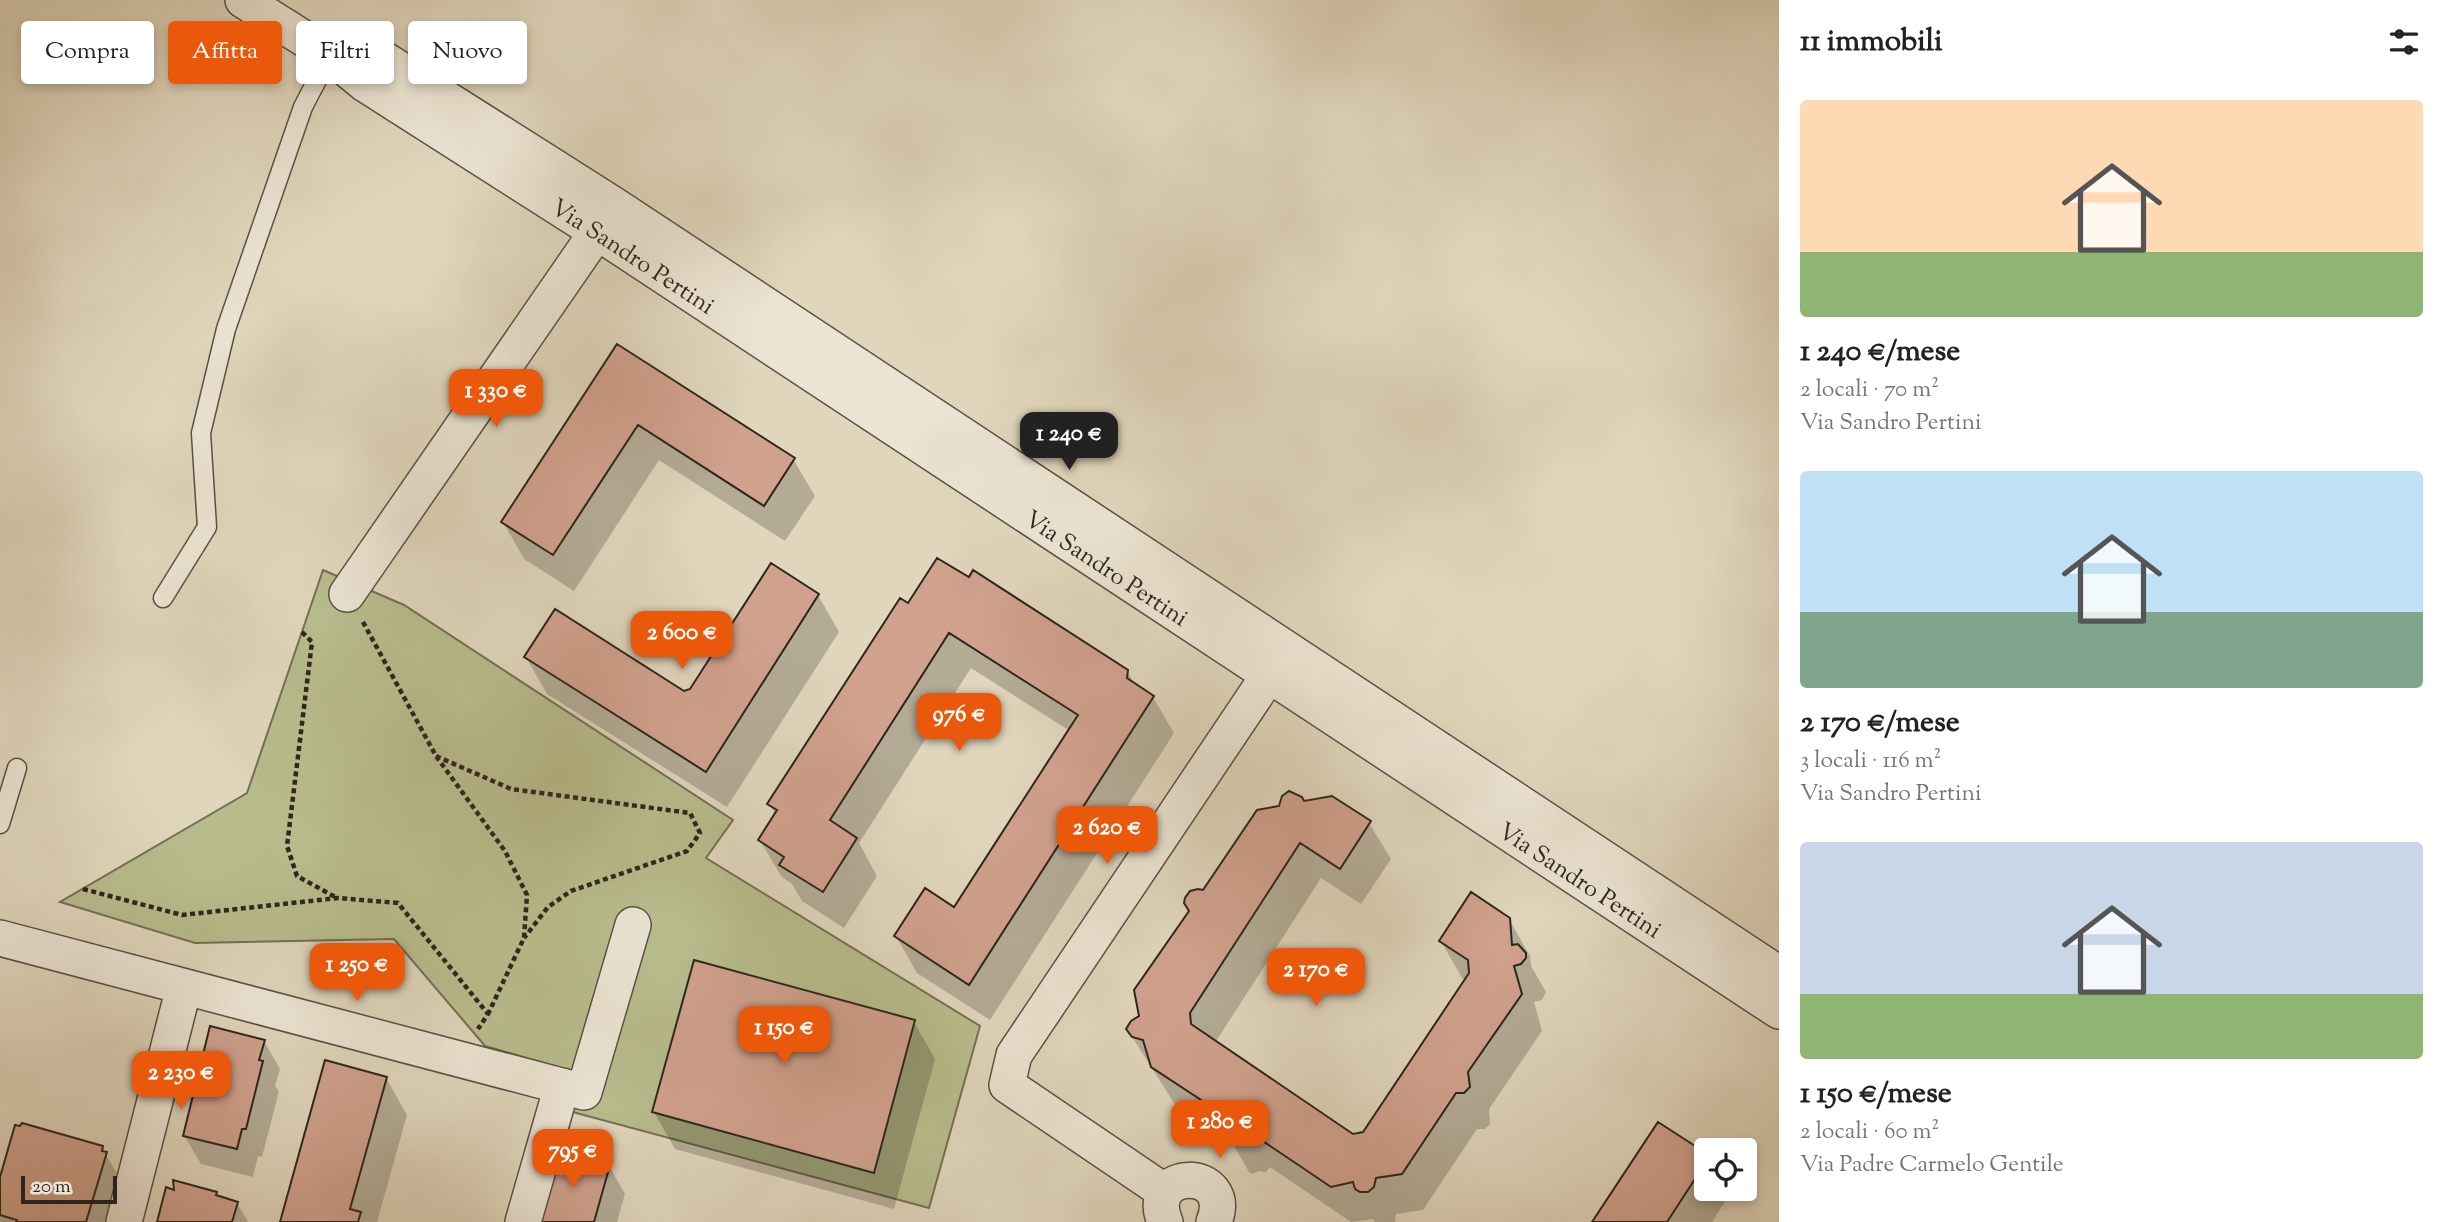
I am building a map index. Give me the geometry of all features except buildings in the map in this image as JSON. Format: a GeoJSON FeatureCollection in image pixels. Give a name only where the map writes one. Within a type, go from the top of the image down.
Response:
{"type":"FeatureCollection","features":[{"type":"Feature","properties":{"kind":"street","name":"Via Sandro Pertini"},"geometry":{"type":"LineString","coordinates":[[243,0],[296,34]]}},
{"type":"Feature","properties":{"kind":"street","name":"Via Sandro Pertini"},"geometry":{"type":"LineString","coordinates":[[394,66],[614,205],[1779,974]]}},
{"type":"Feature","properties":{"kind":"street","name":"Via Sandro Pertini"},"geometry":{"type":"LineString","coordinates":[[365,84],[597,232],[1779,1011]]}},
{"type":"Feature","properties":{"kind":"street"},"geometry":{"type":"LineString","coordinates":[[347,594],[597,232]]}},
{"type":"Feature","properties":{"kind":"street"},"geometry":{"type":"LineString","coordinates":[[1214,1222],[1217,1202],[1213,1192],[1205,1184],[1184,1179],[1173,1184],[1165,1207],[1007,1085],[1014,1055],[1269,675]]}},
{"type":"Feature","properties":{"kind":"street"},"geometry":{"type":"LineString","coordinates":[[0,938],[584,1092],[633,925]]}},
{"type":"Feature","properties":{"kind":"street"},"geometry":{"type":"LineString","coordinates":[[124,1222],[184,987]]}},
{"type":"Feature","properties":{"kind":"street"},"geometry":{"type":"LineString","coordinates":[[523,1222],[562,1086]]}},
{"type":"Feature","properties":{"kind":"lane"},"geometry":{"type":"LineString","coordinates":[[163,598],[207,527],[201,433],[226,329],[303,107],[315,84]]}},
{"type":"Feature","properties":{"kind":"lane"},"geometry":{"type":"LineString","coordinates":[[0,824],[17,768]]}},
{"type":"Feature","properties":{"kind":"path"},"geometry":{"type":"LineString","coordinates":[[347,594],[436,756],[505,851],[527,895],[524,939]]}},
{"type":"Feature","properties":{"kind":"path"},"geometry":{"type":"LineString","coordinates":[[302,632],[312,642],[287,845],[297,876],[338,898]]}},
{"type":"Feature","properties":{"kind":"path"},"geometry":{"type":"LineString","coordinates":[[436,756],[511,789],[690,813],[700,832],[687,851],[571,891],[548,908],[524,939],[488,1014],[459,1059]]}},
{"type":"Feature","properties":{"kind":"path"},"geometry":{"type":"LineString","coordinates":[[83,889],[182,915],[338,898],[398,903],[488,1014]]}},
{"type":"Feature","properties":{"kind":"green space"},"geometry":{"type":"Polygon","coordinates":[[[323,570],[404,605],[733,820],[706,858],[980,1026],[929,1208],[565,1110],[562,1068],[485,1046],[394,939],[195,943],[60,902],[247,793],[323,570]]]}}]}
